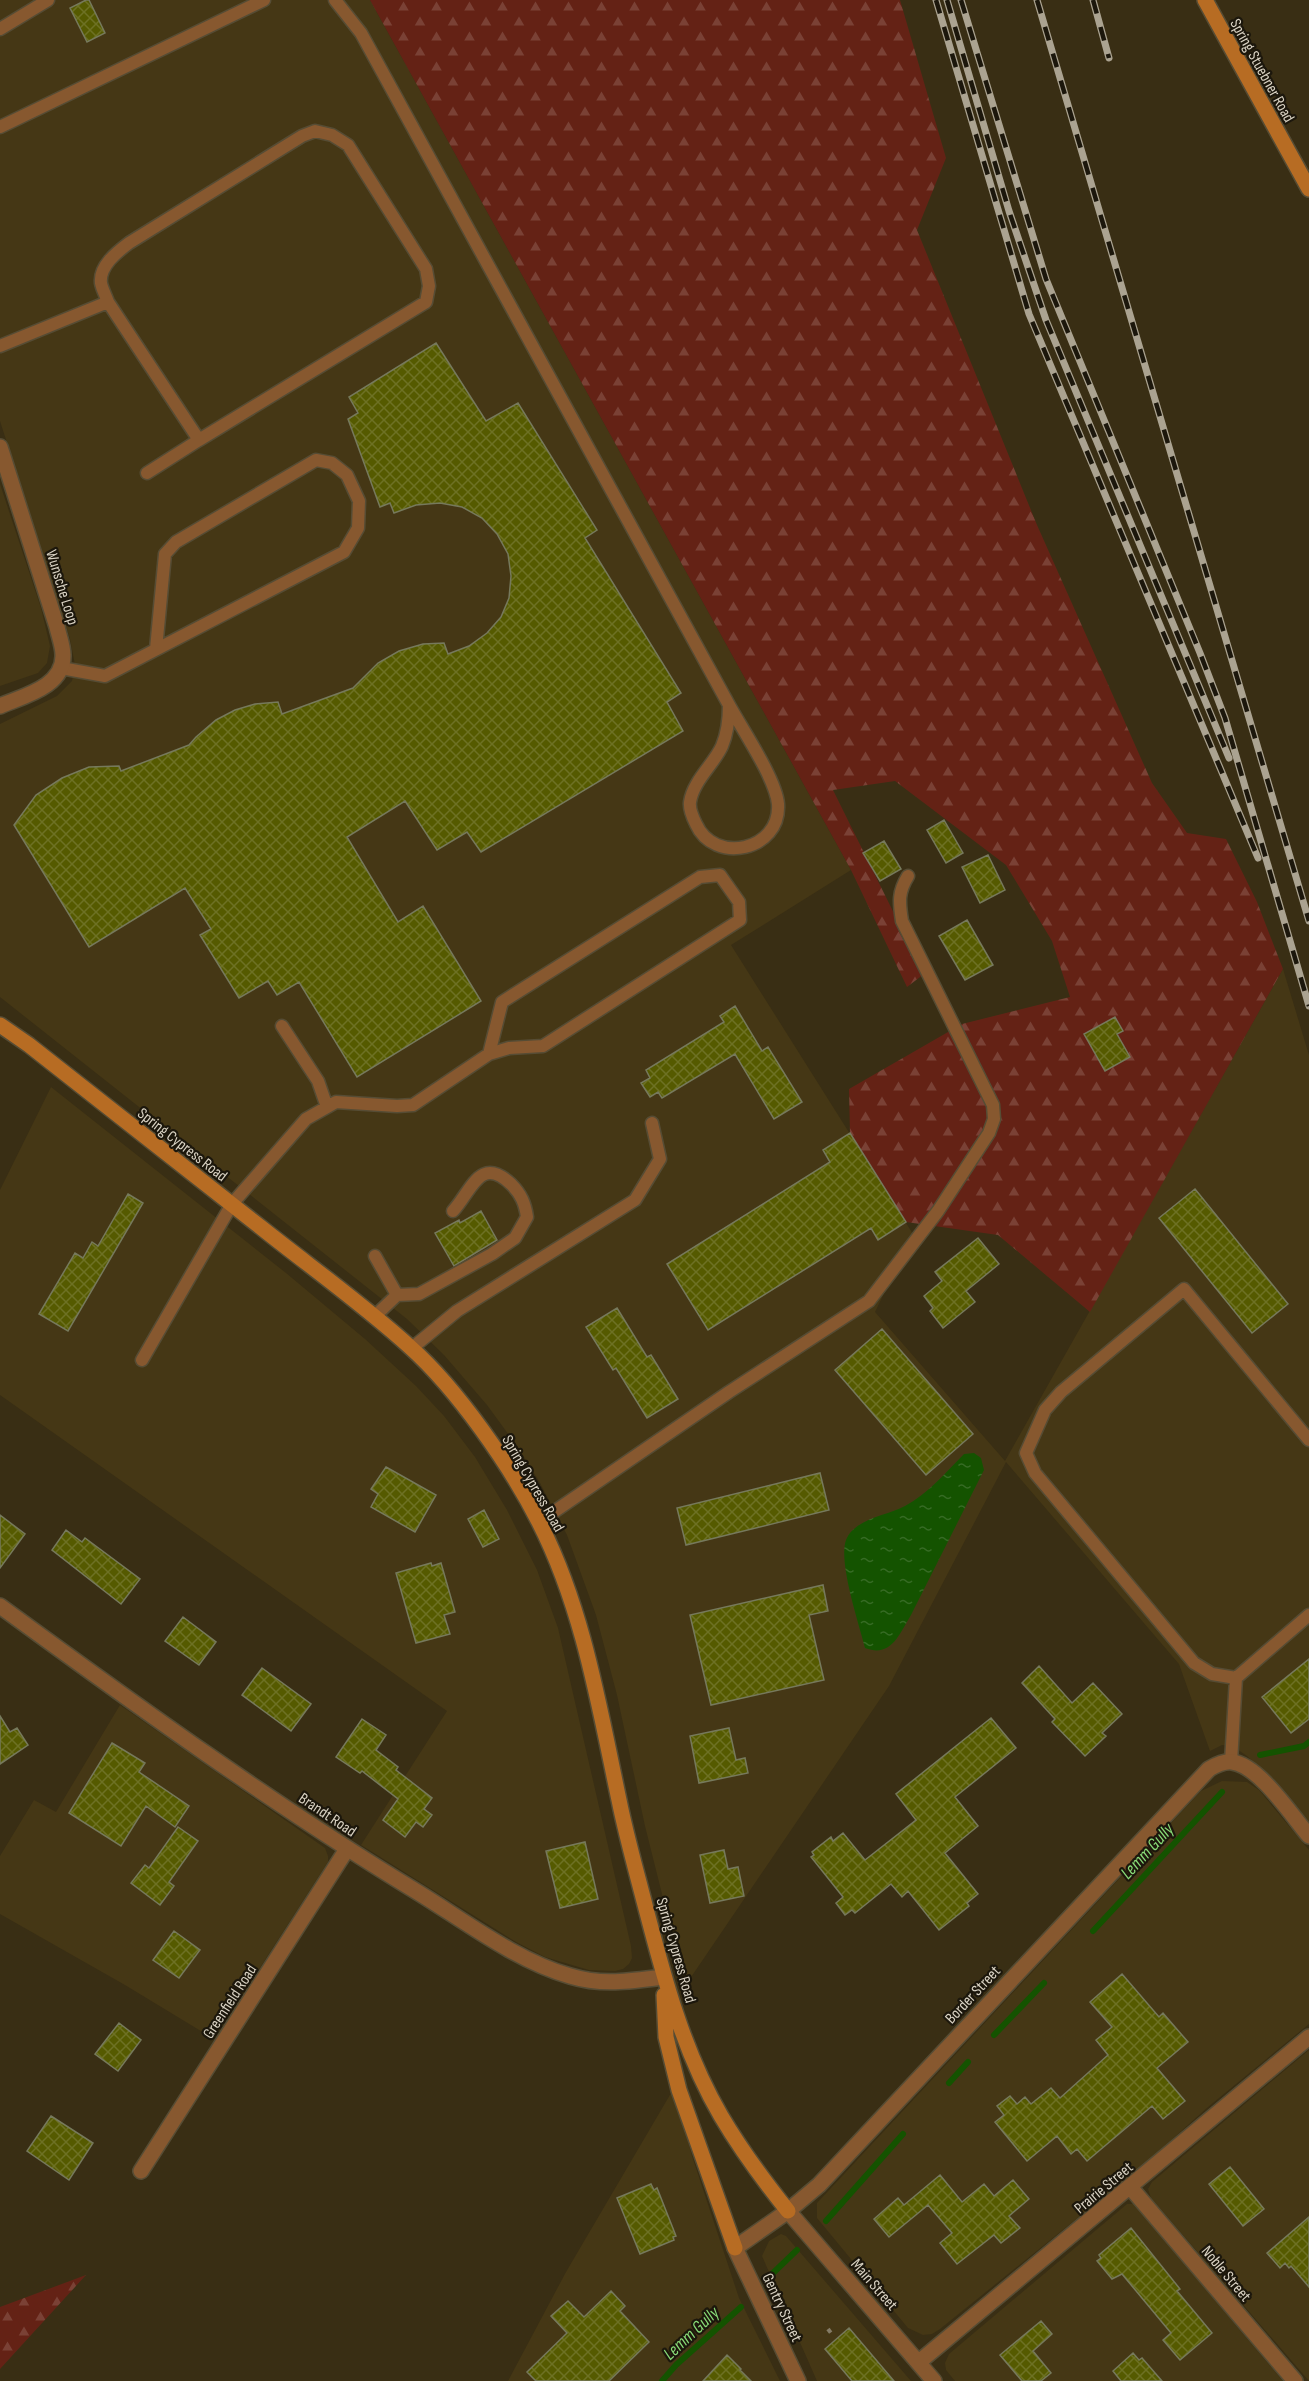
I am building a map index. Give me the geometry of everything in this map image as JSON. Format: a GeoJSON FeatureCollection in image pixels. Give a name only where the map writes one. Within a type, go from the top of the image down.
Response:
{"type":"FeatureCollection","features":[{"type":"Feature","properties":{"kind":"main road","name":"Spring Stuebner Road"},"geometry":{"type":"LineString","coordinates":[[1205,0],[1309,189]]}},
{"type":"Feature","properties":{"kind":"main road","name":"Spring Cypress Road"},"geometry":{"type":"LineString","coordinates":[[0,1025],[29,1045],[232,1204],[412,1348],[488,1439],[539,1522],[569,1592],[597,1694],[623,1817],[664,1977],[684,2036],[720,2114],[746,2157],[788,2211]]}},
{"type":"Feature","properties":{"kind":"main road"},"geometry":{"type":"LineString","coordinates":[[664,1977],[666,2037],[679,2090],[735,2248]]}},
{"type":"Feature","properties":{"kind":"street","name":"Wunsche Loop"},"geometry":{"type":"LineString","coordinates":[[0,447],[57,627],[63,656],[61,668]]}},
{"type":"Feature","properties":{"kind":"street"},"geometry":{"type":"LineString","coordinates":[[0,706],[38,690],[55,678],[61,668]]}},
{"type":"Feature","properties":{"kind":"street","name":"Brandt Road"},"geometry":{"type":"LineString","coordinates":[[0,1606],[136,1706],[347,1849],[516,1952],[550,1969],[600,1983],[664,1977]]}},
{"type":"Feature","properties":{"kind":"street"},"geometry":{"type":"LineString","coordinates":[[1231,1762],[1255,1773],[1309,1836]]}},
{"type":"Feature","properties":{"kind":"street","name":"Border Street"},"geometry":{"type":"LineString","coordinates":[[735,2248],[788,2211],[819,2185],[1204,1773],[1220,1763],[1231,1762]]}},
{"type":"Feature","properties":{"kind":"street","name":"Greenfield Road"},"geometry":{"type":"LineString","coordinates":[[141,2171],[347,1849]]}},
{"type":"Feature","properties":{"kind":"street","name":"Prairie Street"},"geometry":{"type":"LineString","coordinates":[[919,2362],[1131,2188],[1309,2037]]}},
{"type":"Feature","properties":{"kind":"street","name":"Noble Street"},"geometry":{"type":"LineString","coordinates":[[1131,2188],[1295,2381]]}},
{"type":"Feature","properties":{"kind":"street","name":"Main Street"},"geometry":{"type":"LineString","coordinates":[[788,2211],[934,2381]]}},
{"type":"Feature","properties":{"kind":"street","name":"Gentry Street"},"geometry":{"type":"LineString","coordinates":[[735,2248],[798,2381]]}},
{"type":"Feature","properties":{"kind":"lane"},"geometry":{"type":"LineString","coordinates":[[0,29],[48,0]]}},
{"type":"Feature","properties":{"kind":"lane"},"geometry":{"type":"LineString","coordinates":[[0,127],[264,0]]}},
{"type":"Feature","properties":{"kind":"lane"},"geometry":{"type":"LineString","coordinates":[[335,0],[362,33],[729,705],[772,784],[778,803],[776,821],[768,835],[752,845],[733,848],[716,846],[699,832],[692,816],[690,802],[721,747],[728,726],[729,705]]}},
{"type":"Feature","properties":{"kind":"lane"},"geometry":{"type":"LineString","coordinates":[[147,473],[426,302],[429,286],[426,268],[348,145],[332,135],[315,131],[302,136],[129,243],[102,270],[101,283],[108,302],[199,441]]}},
{"type":"Feature","properties":{"kind":"lane"},"geometry":{"type":"LineString","coordinates":[[0,346],[108,302]]}},
{"type":"Feature","properties":{"kind":"lane"},"geometry":{"type":"LineString","coordinates":[[61,668],[105,676],[344,552],[358,528],[359,501],[347,475],[332,463],[315,459],[176,542],[165,554],[156,649]]}},
{"type":"Feature","properties":{"kind":"lane"},"geometry":{"type":"LineString","coordinates":[[142,1360],[232,1204],[306,1119],[336,1102],[413,1105],[489,1054],[509,1048],[543,1046],[740,921],[739,902],[720,875],[700,877],[502,1002],[489,1054]]}},
{"type":"Feature","properties":{"kind":"lane"},"geometry":{"type":"LineString","coordinates":[[539,1522],[729,1392],[869,1301],[938,1211],[989,1133],[994,1119],[993,1105],[902,921],[898,901],[900,888],[908,876]]}},
{"type":"Feature","properties":{"kind":"lane"},"geometry":{"type":"LineString","coordinates":[[282,1026],[318,1081],[327,1107]]}},
{"type":"Feature","properties":{"kind":"lane"},"geometry":{"type":"LineString","coordinates":[[412,1348],[457,1311],[635,1200],[660,1159],[652,1123]]}},
{"type":"Feature","properties":{"kind":"lane"},"geometry":{"type":"LineString","coordinates":[[374,1317],[397,1294],[419,1294],[492,1254],[515,1238],[527,1217],[523,1199],[518,1191],[500,1174],[491,1172],[483,1174],[476,1180],[453,1211]]}},
{"type":"Feature","properties":{"kind":"lane"},"geometry":{"type":"LineString","coordinates":[[375,1256],[397,1294]]}},
{"type":"Feature","properties":{"kind":"lane"},"geometry":{"type":"LineString","coordinates":[[1236,1678],[1212,1674],[1194,1663],[1035,1473],[1026,1453],[1045,1410],[1060,1392],[1184,1289],[1309,1440]]}},
{"type":"Feature","properties":{"kind":"lane"},"geometry":{"type":"LineString","coordinates":[[1231,1762],[1236,1678],[1309,1615]]}},
{"type":"Feature","properties":{"kind":"path"},"geometry":{"type":"LineString","coordinates":[[828,2329],[831,2333]]}},
{"type":"Feature","properties":{"kind":"shaded area"},"geometry":{"type":"Polygon","coordinates":[[[0,0],[370,0],[851,870],[731,945],[913,1234],[875,1312],[1005,1461],[1283,969],[1309,1055],[1309,1822],[1277,1785],[1247,1756],[1234,1747],[1222,1745],[1210,1751],[1179,1664],[1006,1462],[889,1686],[685,1986],[596,1615],[567,1535],[539,1481],[517,1446],[487,1405],[444,1355],[407,1319],[0,997],[0,724],[57,696],[72,681],[75,665],[70,639],[0,421],[0,0]]]}},
{"type":"Feature","properties":{"kind":"shaded area"},"geometry":{"type":"Polygon","coordinates":[[[0,484],[41,608],[50,646],[47,663],[38,673],[0,686],[0,484]]]}},
{"type":"Feature","properties":{"kind":"shaded area"},"geometry":{"type":"Polygon","coordinates":[[[51,1087],[286,1273],[365,1339],[416,1386],[444,1416],[475,1457],[507,1510],[537,1570],[558,1628],[631,1946],[632,1958],[623,1969],[589,1970],[545,1957],[516,1942],[361,1845],[447,1711],[0,1395],[0,1190],[51,1087]]]}},
{"type":"Feature","properties":{"kind":"shaded area"},"geometry":{"type":"Polygon","coordinates":[[[120,1705],[325,1848],[328,1856],[328,1862],[214,2039],[0,1914],[0,1856],[34,1800],[56,1812],[120,1705]]]}},
{"type":"Feature","properties":{"kind":"shaded area"},"geometry":{"type":"Polygon","coordinates":[[[1222,1781],[1247,1782],[1259,1790],[1309,1850],[1309,2024],[1208,2107],[1147,2162],[940,2329],[932,2334],[923,2335],[908,2328],[817,2218],[817,2203],[1201,1791],[1222,1781]]]}},
{"type":"Feature","properties":{"kind":"shaded area"},"geometry":{"type":"Polygon","coordinates":[[[1309,2050],[1309,2381],[1151,2198],[1148,2189],[1152,2182],[1309,2050]]]}},
{"type":"Feature","properties":{"kind":"shaded area"},"geometry":{"type":"Polygon","coordinates":[[[674,2088],[692,2156],[739,2298],[780,2381],[508,2381],[566,2272],[674,2088]]]}},
{"type":"Feature","properties":{"kind":"shaded area"},"geometry":{"type":"Polygon","coordinates":[[[1127,2204],[1134,2204],[1283,2381],[955,2381],[946,2370],[945,2363],[949,2354],[1127,2204]]]}},
{"type":"Feature","properties":{"kind":"shaded area"},"geometry":{"type":"Polygon","coordinates":[[[781,2234],[786,2236],[911,2381],[817,2381],[762,2256],[769,2241],[781,2234]]]}},
{"type":"Feature","properties":{"kind":"green space"},"geometry":{"type":"Polygon","coordinates":[[[370,0],[900,0],[946,158],[917,230],[1037,525],[1152,783],[1187,833],[1226,839],[1257,902],[1283,969],[1090,1312],[998,1235],[906,1222],[850,1133],[849,1089],[962,1024],[1070,997],[1052,941],[1006,865],[895,781],[833,790],[924,974],[907,987],[851,870],[370,0]]]}},
{"type":"Feature","properties":{"kind":"green space"},"geometry":{"type":"Polygon","coordinates":[[[86,2275],[0,2369],[0,2307],[86,2275]]]}},
{"type":"Feature","properties":{"kind":"water"},"geometry":{"type":"Polygon","coordinates":[[[974,1453],[981,1458],[984,1470],[911,1615],[898,1637],[888,1647],[881,1650],[865,1648],[847,1578],[844,1550],[846,1540],[856,1527],[864,1522],[913,1501],[964,1454],[974,1453]]]}},
{"type":"Feature","properties":{"kind":"building"},"geometry":{"type":"Polygon","coordinates":[[[89,0],[105,33],[87,42],[70,8],[89,0]]]}},
{"type":"Feature","properties":{"kind":"building"},"geometry":{"type":"Polygon","coordinates":[[[436,343],[486,421],[518,403],[597,530],[585,538],[681,693],[667,702],[683,731],[481,852],[467,832],[437,850],[405,801],[347,837],[398,922],[423,906],[481,1001],[357,1077],[299,982],[277,995],[268,981],[239,998],[200,935],[211,929],[185,888],[89,947],[14,825],[36,795],[62,778],[89,767],[119,766],[121,771],[189,745],[216,720],[235,710],[255,704],[278,702],[282,714],[353,688],[378,663],[399,651],[423,644],[444,643],[448,654],[469,646],[487,633],[501,617],[509,598],[511,576],[508,554],[497,534],[482,518],[462,507],[440,503],[416,505],[394,513],[390,503],[380,507],[348,419],[358,413],[349,397],[436,343]]]}},
{"type":"Feature","properties":{"kind":"building"},"geometry":{"type":"Polygon","coordinates":[[[944,820],[963,853],[946,863],[927,830],[944,820]]]}},
{"type":"Feature","properties":{"kind":"building"},"geometry":{"type":"Polygon","coordinates":[[[884,841],[901,869],[880,881],[863,853],[884,841]]]}},
{"type":"Feature","properties":{"kind":"building"},"geometry":{"type":"Polygon","coordinates":[[[988,855],[1005,890],[980,903],[962,867],[988,855]]]}},
{"type":"Feature","properties":{"kind":"building"},"geometry":{"type":"Polygon","coordinates":[[[967,920],[993,965],[965,980],[939,936],[967,920]]]}},
{"type":"Feature","properties":{"kind":"building"},"geometry":{"type":"Polygon","coordinates":[[[735,1006],[762,1051],[768,1047],[802,1102],[774,1119],[735,1054],[662,1098],[658,1092],[650,1097],[641,1083],[650,1078],[646,1070],[724,1022],[720,1016],[735,1006]]]}},
{"type":"Feature","properties":{"kind":"building"},"geometry":{"type":"Polygon","coordinates":[[[1115,1017],[1123,1031],[1117,1034],[1130,1057],[1105,1071],[1084,1034],[1115,1017]]]}},
{"type":"Feature","properties":{"kind":"building"},"geometry":{"type":"Polygon","coordinates":[[[850,1133],[906,1222],[878,1240],[871,1228],[708,1330],[667,1264],[830,1162],[823,1150],[850,1133]]]}},
{"type":"Feature","properties":{"kind":"building"},"geometry":{"type":"Polygon","coordinates":[[[1195,1189],[1288,1304],[1252,1333],[1159,1218],[1195,1189]]]}},
{"type":"Feature","properties":{"kind":"building"},"geometry":{"type":"Polygon","coordinates":[[[128,1194],[143,1203],[68,1331],[39,1314],[75,1253],[83,1258],[92,1242],[98,1246],[128,1194]]]}},
{"type":"Feature","properties":{"kind":"building"},"geometry":{"type":"Polygon","coordinates":[[[481,1211],[497,1240],[454,1266],[435,1233],[481,1211]]]}},
{"type":"Feature","properties":{"kind":"building"},"geometry":{"type":"Polygon","coordinates":[[[978,1238],[999,1264],[966,1291],[975,1302],[943,1328],[930,1311],[933,1308],[924,1296],[942,1281],[935,1272],[978,1238]]]}},
{"type":"Feature","properties":{"kind":"building"},"geometry":{"type":"Polygon","coordinates":[[[617,1308],[647,1357],[651,1355],[678,1399],[647,1418],[616,1368],[613,1370],[586,1327],[617,1308]]]}},
{"type":"Feature","properties":{"kind":"building"},"geometry":{"type":"Polygon","coordinates":[[[882,1329],[973,1434],[926,1475],[835,1370],[882,1329]]]}},
{"type":"Feature","properties":{"kind":"building"},"geometry":{"type":"Polygon","coordinates":[[[386,1467],[436,1495],[415,1532],[371,1507],[378,1494],[371,1489],[386,1467]]]}},
{"type":"Feature","properties":{"kind":"building"},"geometry":{"type":"Polygon","coordinates":[[[820,1473],[829,1510],[686,1545],[677,1508],[820,1473]]]}},
{"type":"Feature","properties":{"kind":"building"},"geometry":{"type":"Polygon","coordinates":[[[484,1510],[499,1539],[483,1547],[468,1519],[484,1510]]]}},
{"type":"Feature","properties":{"kind":"building"},"geometry":{"type":"Polygon","coordinates":[[[0,1515],[25,1534],[0,1568],[0,1515]]]}},
{"type":"Feature","properties":{"kind":"building"},"geometry":{"type":"Polygon","coordinates":[[[66,1530],[82,1542],[85,1538],[140,1579],[121,1604],[52,1550],[66,1530]]]}},
{"type":"Feature","properties":{"kind":"building"},"geometry":{"type":"Polygon","coordinates":[[[431,1563],[432,1566],[441,1563],[455,1612],[444,1615],[450,1634],[416,1643],[396,1573],[431,1563]]]}},
{"type":"Feature","properties":{"kind":"building"},"geometry":{"type":"Polygon","coordinates":[[[823,1585],[828,1611],[809,1615],[824,1680],[711,1705],[690,1615],[823,1585]]]}},
{"type":"Feature","properties":{"kind":"building"},"geometry":{"type":"Polygon","coordinates":[[[183,1617],[216,1642],[199,1665],[165,1641],[183,1617]]]}},
{"type":"Feature","properties":{"kind":"building"},"geometry":{"type":"Polygon","coordinates":[[[1309,1659],[1309,1719],[1291,1733],[1262,1697],[1309,1659]]]}},
{"type":"Feature","properties":{"kind":"building"},"geometry":{"type":"Polygon","coordinates":[[[1039,1666],[1072,1703],[1093,1683],[1122,1714],[1102,1733],[1106,1736],[1085,1756],[1052,1722],[1055,1719],[1022,1683],[1039,1666]]]}},
{"type":"Feature","properties":{"kind":"building"},"geometry":{"type":"Polygon","coordinates":[[[262,1668],[311,1704],[291,1731],[242,1695],[262,1668]]]}},
{"type":"Feature","properties":{"kind":"building"},"geometry":{"type":"Polygon","coordinates":[[[0,1716],[10,1732],[17,1728],[28,1745],[0,1764],[0,1716]]]}},
{"type":"Feature","properties":{"kind":"building"},"geometry":{"type":"Polygon","coordinates":[[[991,1718],[1016,1748],[955,1797],[978,1826],[945,1853],[978,1894],[967,1903],[969,1906],[939,1930],[908,1891],[902,1897],[891,1884],[855,1913],[852,1910],[845,1915],[836,1903],[843,1897],[811,1857],[814,1855],[812,1852],[831,1837],[833,1841],[843,1833],[865,1860],[916,1820],[896,1794],[991,1718]]]}},
{"type":"Feature","properties":{"kind":"building"},"geometry":{"type":"Polygon","coordinates":[[[362,1719],[386,1735],[376,1750],[398,1767],[396,1770],[432,1798],[424,1809],[432,1815],[423,1827],[416,1822],[405,1837],[383,1820],[398,1799],[362,1771],[360,1773],[336,1757],[362,1719]]]}},
{"type":"Feature","properties":{"kind":"building"},"geometry":{"type":"Polygon","coordinates":[[[729,1728],[736,1760],[745,1758],[748,1773],[699,1783],[690,1736],[729,1728]]]}},
{"type":"Feature","properties":{"kind":"building"},"geometry":{"type":"Polygon","coordinates":[[[112,1743],[145,1763],[139,1772],[189,1806],[175,1827],[146,1806],[121,1846],[69,1813],[112,1743]]]}},
{"type":"Feature","properties":{"kind":"building"},"geometry":{"type":"Polygon","coordinates":[[[178,1827],[198,1841],[169,1882],[174,1886],[160,1905],[131,1883],[145,1865],[149,1868],[178,1827]]]}},
{"type":"Feature","properties":{"kind":"building"},"geometry":{"type":"Polygon","coordinates":[[[585,1842],[598,1899],[560,1908],[546,1851],[585,1842]]]}},
{"type":"Feature","properties":{"kind":"building"},"geometry":{"type":"Polygon","coordinates":[[[724,1850],[728,1869],[738,1867],[744,1896],[710,1903],[700,1855],[724,1850]]]}},
{"type":"Feature","properties":{"kind":"building"},"geometry":{"type":"Polygon","coordinates":[[[174,1931],[200,1950],[179,1978],[153,1960],[174,1931]]]}},
{"type":"Feature","properties":{"kind":"building"},"geometry":{"type":"Polygon","coordinates":[[[1122,1974],[1159,2017],[1163,2013],[1188,2042],[1157,2068],[1185,2101],[1163,2119],[1152,2106],[1087,2161],[1077,2149],[1071,2154],[1057,2136],[1027,2161],[995,2122],[1004,2115],[997,2106],[1010,2096],[1017,2104],[1025,2097],[1031,2104],[1051,2088],[1060,2098],[1108,2055],[1096,2040],[1112,2027],[1090,2002],[1122,1974]]]}},
{"type":"Feature","properties":{"kind":"building"},"geometry":{"type":"Polygon","coordinates":[[[119,2023],[141,2040],[118,2071],[95,2054],[119,2023]]]}},
{"type":"Feature","properties":{"kind":"building"},"geometry":{"type":"Polygon","coordinates":[[[51,2116],[93,2143],[69,2180],[27,2151],[51,2116]]]}},
{"type":"Feature","properties":{"kind":"building"},"geometry":{"type":"Polygon","coordinates":[[[1230,2167],[1264,2209],[1243,2226],[1209,2184],[1230,2167]]]}},
{"type":"Feature","properties":{"kind":"building"},"geometry":{"type":"Polygon","coordinates":[[[940,2175],[962,2202],[984,2184],[994,2196],[1013,2180],[1029,2199],[1009,2216],[1020,2228],[1001,2243],[994,2235],[957,2264],[940,2243],[952,2233],[928,2205],[889,2237],[874,2219],[898,2198],[904,2205],[940,2175]]]}},
{"type":"Feature","properties":{"kind":"building"},"geometry":{"type":"Polygon","coordinates":[[[651,2184],[654,2190],[657,2188],[676,2236],[673,2237],[674,2240],[640,2254],[617,2198],[651,2184]]]}},
{"type":"Feature","properties":{"kind":"building"},"geometry":{"type":"Polygon","coordinates":[[[1309,2217],[1309,2287],[1291,2266],[1289,2268],[1285,2263],[1280,2268],[1267,2253],[1309,2217]]]}},
{"type":"Feature","properties":{"kind":"building"},"geometry":{"type":"Polygon","coordinates":[[[1131,2228],[1180,2289],[1177,2291],[1212,2333],[1180,2360],[1163,2340],[1171,2333],[1122,2274],[1112,2279],[1097,2261],[1101,2258],[1099,2255],[1131,2228]]]}},
{"type":"Feature","properties":{"kind":"building"},"geometry":{"type":"Polygon","coordinates":[[[611,2291],[625,2306],[620,2311],[649,2342],[609,2381],[536,2381],[527,2372],[567,2333],[551,2316],[568,2301],[584,2317],[611,2291]]]}},
{"type":"Feature","properties":{"kind":"building"},"geometry":{"type":"Polygon","coordinates":[[[1041,2321],[1052,2334],[1033,2351],[1051,2373],[1041,2381],[1022,2381],[1000,2355],[1041,2321]]]}},
{"type":"Feature","properties":{"kind":"building"},"geometry":{"type":"Polygon","coordinates":[[[849,2328],[894,2381],[852,2381],[825,2349],[849,2328]]]}},
{"type":"Feature","properties":{"kind":"building"},"geometry":{"type":"Polygon","coordinates":[[[1133,2353],[1139,2360],[1142,2358],[1162,2381],[1121,2381],[1113,2371],[1133,2353]]]}},
{"type":"Feature","properties":{"kind":"building"},"geometry":{"type":"Polygon","coordinates":[[[727,2355],[751,2381],[703,2381],[727,2355]]]}},
{"type":"Feature","properties":{"kind":"waterway","name":"Lemm Gully"},"geometry":{"type":"LineString","coordinates":[[1260,1755],[1304,1746],[1309,1742]]}},
{"type":"Feature","properties":{"kind":"waterway","name":"Lemm Gully"},"geometry":{"type":"LineString","coordinates":[[1093,1931],[1222,1792]]}},
{"type":"Feature","properties":{"kind":"waterway","name":"Lemm Gully"},"geometry":{"type":"LineString","coordinates":[[994,2035],[1044,1983]]}},
{"type":"Feature","properties":{"kind":"waterway","name":"Lemm Gully"},"geometry":{"type":"LineString","coordinates":[[949,2083],[968,2062]]}},
{"type":"Feature","properties":{"kind":"waterway","name":"Lemm Gully"},"geometry":{"type":"LineString","coordinates":[[826,2221],[903,2134]]}},
{"type":"Feature","properties":{"kind":"waterway","name":"Lemm Gully"},"geometry":{"type":"LineString","coordinates":[[772,2274],[797,2250]]}},
{"type":"Feature","properties":{"kind":"waterway","name":"Lemm Gully"},"geometry":{"type":"LineString","coordinates":[[662,2381],[676,2365],[741,2307]]}},
{"type":"Feature","properties":{"kind":"railway"},"geometry":{"type":"LineString","coordinates":[[936,0],[1029,314],[1258,858]]}},
{"type":"Feature","properties":{"kind":"railway"},"geometry":{"type":"LineString","coordinates":[[947,0],[1009,211],[1046,320],[1229,758]]}},
{"type":"Feature","properties":{"kind":"railway"},"geometry":{"type":"LineString","coordinates":[[961,0],[1046,279],[1225,718],[1309,1006]]}},
{"type":"Feature","properties":{"kind":"railway"},"geometry":{"type":"LineString","coordinates":[[1037,0],[1309,921]]}},
{"type":"Feature","properties":{"kind":"railway"},"geometry":{"type":"LineString","coordinates":[[1093,0],[1109,58]]}}]}
